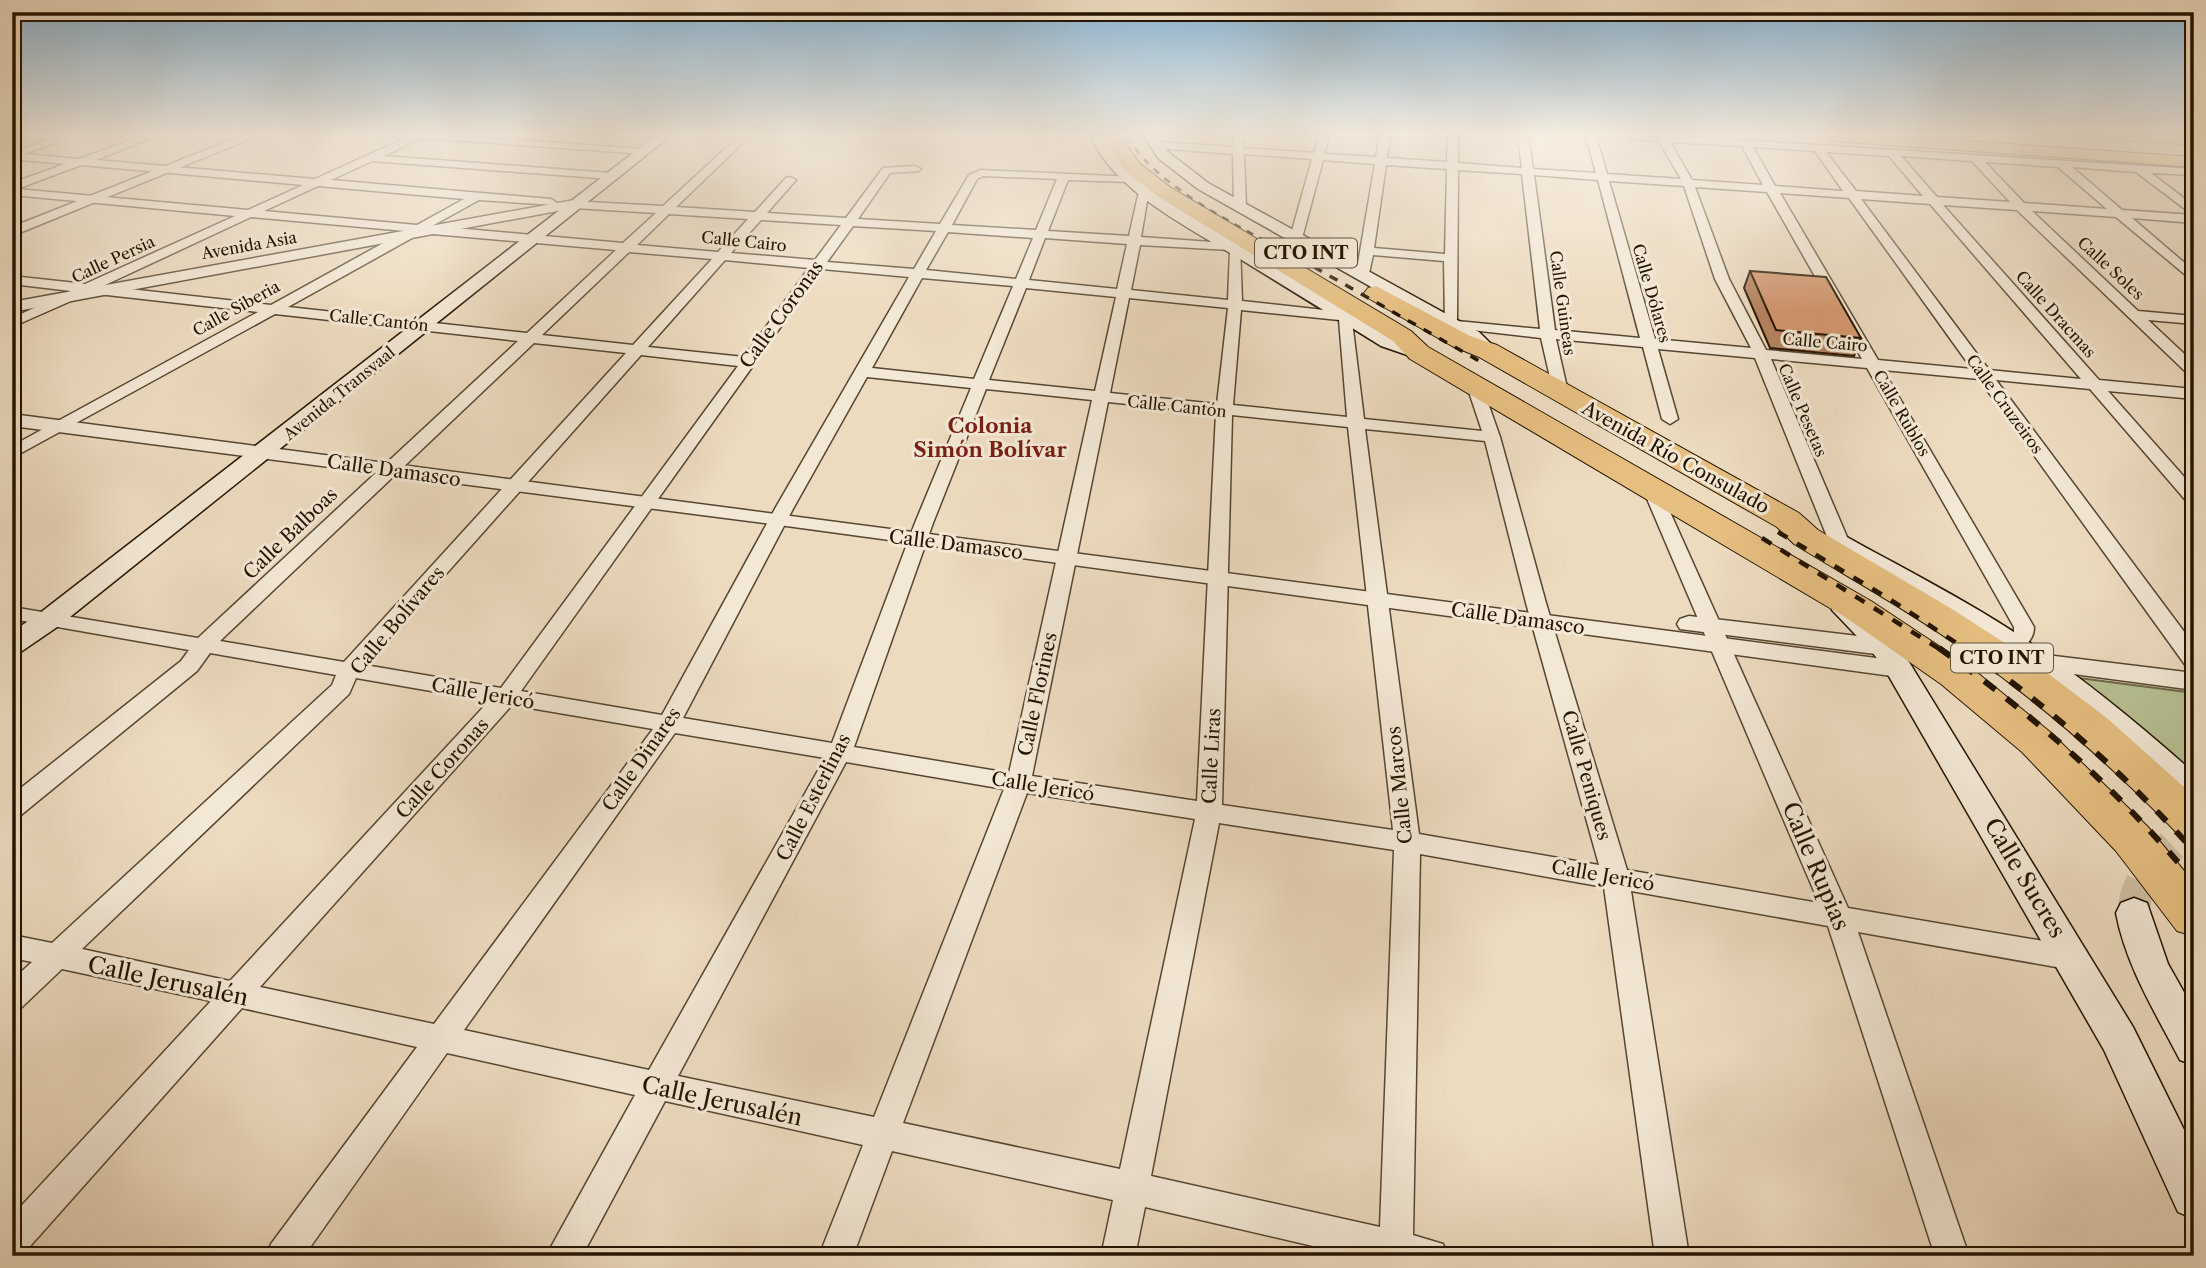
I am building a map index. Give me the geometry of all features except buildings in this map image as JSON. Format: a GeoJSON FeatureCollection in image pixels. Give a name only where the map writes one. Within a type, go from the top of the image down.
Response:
{"type":"FeatureCollection","features":[{"type":"Feature","properties":{"kind":"highway","name":"CTO INT"},"geometry":{"type":"LineString","coordinates":[[1170,195],[1402,336],[1419,353]]}},
{"type":"Feature","properties":{"kind":"highway","name":"CTO INT"},"geometry":{"type":"LineString","coordinates":[[1204,195],[1461,341],[1488,351]]}},
{"type":"Feature","properties":{"kind":"highway","name":"Avenida Río Consulado"},"geometry":{"type":"LineString","coordinates":[[1488,351],[1788,520]]}},
{"type":"Feature","properties":{"kind":"highway","name":"Avenida Río Consulado"},"geometry":{"type":"LineString","coordinates":[[1419,353],[1817,586]]}},
{"type":"Feature","properties":{"kind":"highway","name":"CTO INT"},"geometry":{"type":"LineString","coordinates":[[1788,520],[1806,537],[1940,617],[2018,669],[2124,755],[2194,823]]}},
{"type":"Feature","properties":{"kind":"highway","name":"CTO INT"},"geometry":{"type":"LineString","coordinates":[[1817,586],[1904,638],[1994,705],[2132,839],[2194,917]]}},
{"type":"Feature","properties":{"kind":"main road","name":"Avenida Transvaal"},"geometry":{"type":"LineString","coordinates":[[12,645],[50,619],[271,447],[586,195]]}},
{"type":"Feature","properties":{"kind":"main road","name":"Avenida Río Consulado"},"geometry":{"type":"LineString","coordinates":[[1152,195],[1388,342],[1419,353]]}},
{"type":"Feature","properties":{"kind":"main road","name":"Avenida Río Consulado"},"geometry":{"type":"LineString","coordinates":[[1220,195],[1472,337],[1488,351]]}},
{"type":"Feature","properties":{"kind":"main road","name":"Avenida Río Consulado"},"geometry":{"type":"LineString","coordinates":[[1788,520],[1818,531],[2014,645],[2127,732],[2194,792]]}},
{"type":"Feature","properties":{"kind":"main road","name":"Calle Sucres"},"geometry":{"type":"LineString","coordinates":[[1817,586],[1891,658],[2073,958],[2119,1039],[2194,1197]]}},
{"type":"Feature","properties":{"kind":"main road"},"geometry":{"type":"LineString","coordinates":[[2134,913],[2136,929],[2148,957],[2194,1047]]}},
{"type":"Feature","properties":{"kind":"street","name":"Calle Cairo"},"geometry":{"type":"LineString","coordinates":[[56,195],[1021,283],[1346,316]]}},
{"type":"Feature","properties":{"kind":"street"},"geometry":{"type":"LineString","coordinates":[[12,223],[83,195]]}},
{"type":"Feature","properties":{"kind":"street"},"geometry":{"type":"LineString","coordinates":[[12,232],[103,195]]}},
{"type":"Feature","properties":{"kind":"street","name":"Calle Persia"},"geometry":{"type":"LineString","coordinates":[[12,323],[290,195]]}},
{"type":"Feature","properties":{"kind":"street"},"geometry":{"type":"LineString","coordinates":[[469,195],[551,202]]}},
{"type":"Feature","properties":{"kind":"street","name":"Calle Balboas"},"geometry":{"type":"LineString","coordinates":[[12,809],[189,666],[198,656],[201,647],[681,195]]}},
{"type":"Feature","properties":{"kind":"street","name":"Calle Bolívares"},"geometry":{"type":"LineString","coordinates":[[12,998],[341,689],[349,670],[636,348],[776,195]]}},
{"type":"Feature","properties":{"kind":"street","name":"Calle Coronas"},"geometry":{"type":"LineString","coordinates":[[12,1241],[505,698],[648,496],[869,195]]}},
{"type":"Feature","properties":{"kind":"street","name":"Calle Dinares"},"geometry":{"type":"LineString","coordinates":[[283,1256],[669,724],[782,513],[963,195]]}},
{"type":"Feature","properties":{"kind":"street","name":"Calle Esterlinas"},"geometry":{"type":"LineString","coordinates":[[563,1256],[840,752],[921,531],[982,385],[1056,195]]}},
{"type":"Feature","properties":{"kind":"street","name":"Calle Florines"},"geometry":{"type":"LineString","coordinates":[[836,1256],[1019,783],[1144,195]]}},
{"type":"Feature","properties":{"kind":"street"},"geometry":{"type":"LineString","coordinates":[[1239,195],[1240,207]]}},
{"type":"Feature","properties":{"kind":"street"},"geometry":{"type":"LineString","coordinates":[[1296,238],[1307,195]]}},
{"type":"Feature","properties":{"kind":"street"},"geometry":{"type":"LineString","coordinates":[[1363,275],[1375,195]]}},
{"type":"Feature","properties":{"kind":"street"},"geometry":{"type":"LineString","coordinates":[[1451,195],[1451,325]]}},
{"type":"Feature","properties":{"kind":"street","name":"Calle Guineas"},"geometry":{"type":"LineString","coordinates":[[1531,195],[1548,334],[1560,392]]}},
{"type":"Feature","properties":{"kind":"street","name":"Calle Dólares"},"geometry":{"type":"LineString","coordinates":[[1606,195],[1670,419]]}},
{"type":"Feature","properties":{"kind":"street","name":"Calle Pesetas"},"geometry":{"type":"LineString","coordinates":[[1693,195],[1840,544]]}},
{"type":"Feature","properties":{"kind":"street","name":"Calle Rublos"},"geometry":{"type":"LineString","coordinates":[[1774,195],[1820,287],[1874,364],[2026,630],[2014,645]]}},
{"type":"Feature","properties":{"kind":"street","name":"Calle Cruzeiros"},"geometry":{"type":"LineString","coordinates":[[1851,195],[2194,661]]}},
{"type":"Feature","properties":{"kind":"street"},"geometry":{"type":"LineString","coordinates":[[1866,195],[2194,219]]}},
{"type":"Feature","properties":{"kind":"street","name":"Calle Dracmas"},"geometry":{"type":"LineString","coordinates":[[1928,195],[2194,499]]}},
{"type":"Feature","properties":{"kind":"street","name":"Calle Soles"},"geometry":{"type":"LineString","coordinates":[[2010,195],[2194,372]]}},
{"type":"Feature","properties":{"kind":"street"},"geometry":{"type":"LineString","coordinates":[[2097,195],[2194,278]]}},
{"type":"Feature","properties":{"kind":"street"},"geometry":{"type":"LineString","coordinates":[[2173,195],[2194,212]]}},
{"type":"Feature","properties":{"kind":"street","name":"Calle Siberia"},"geometry":{"type":"LineString","coordinates":[[12,453],[478,196]]}},
{"type":"Feature","properties":{"kind":"street","name":"Avenida Asia"},"geometry":{"type":"LineString","coordinates":[[12,299],[86,289],[551,202],[574,204]]}},
{"type":"Feature","properties":{"kind":"street"},"geometry":{"type":"LineString","coordinates":[[574,204],[1236,247]]}},
{"type":"Feature","properties":{"kind":"street","name":"Avenida Asia"},"geometry":{"type":"LineString","coordinates":[[417,229],[574,204]]}},
{"type":"Feature","properties":{"kind":"street","name":"Calle Liras"},"geometry":{"type":"LineString","coordinates":[[1118,1256],[1209,811],[1224,411],[1235,304],[1236,247]]}},
{"type":"Feature","properties":{"kind":"street"},"geometry":{"type":"LineString","coordinates":[[1367,251],[1450,258]]}},
{"type":"Feature","properties":{"kind":"street","name":"Calle Cantón"},"geometry":{"type":"LineString","coordinates":[[12,281],[747,362]]}},
{"type":"Feature","properties":{"kind":"street","name":"Avenida Asia"},"geometry":{"type":"LineString","coordinates":[[12,307],[86,289]]}},
{"type":"Feature","properties":{"kind":"street"},"geometry":{"type":"LineString","coordinates":[[2135,315],[2194,320]]}},
{"type":"Feature","properties":{"kind":"street","name":"Calle Marcos"},"geometry":{"type":"LineString","coordinates":[[1346,316],[1356,424],[1407,842],[1396,1252]]}},
{"type":"Feature","properties":{"kind":"street","name":"Calle Cairo"},"geometry":{"type":"LineString","coordinates":[[1451,325],[2194,394]]}},
{"type":"Feature","properties":{"kind":"street","name":"Calle Cantón"},"geometry":{"type":"LineString","coordinates":[[863,372],[1492,437]]}},
{"type":"Feature","properties":{"kind":"street","name":"Calle Peniques"},"geometry":{"type":"LineString","coordinates":[[1475,386],[1492,437],[1539,612],[1616,878],[1672,1256]]}},
{"type":"Feature","properties":{"kind":"street","name":"Calle Damasco"},"geometry":{"type":"LineString","coordinates":[[12,407],[69,421]]}},
{"type":"Feature","properties":{"kind":"street","name":"Calle Damasco"},"geometry":{"type":"LineString","coordinates":[[12,420],[69,421],[1891,658]]}},
{"type":"Feature","properties":{"kind":"street","name":"Calle Rupias"},"geometry":{"type":"LineString","coordinates":[[1651,487],[1839,917],[1952,1256]]}},
{"type":"Feature","properties":{"kind":"street","name":"Calle Jericó"},"geometry":{"type":"LineString","coordinates":[[12,613],[1019,783],[1407,842],[2073,958]]}},
{"type":"Feature","properties":{"kind":"street"},"geometry":{"type":"LineString","coordinates":[[2038,662],[2194,682]]}},
{"type":"Feature","properties":{"kind":"street","name":"Calle Jerusalén"},"geometry":{"type":"LineString","coordinates":[[12,946],[1132,1188],[1396,1252],[1431,1256]]}},
{"type":"Feature","properties":{"kind":"green space"},"geometry":{"type":"Polygon","coordinates":[[[2079,678],[2194,693],[2194,773],[2079,678]]]}},
{"type":"Feature","properties":{"kind":"tunnel"},"geometry":{"type":"LineString","coordinates":[[2134,913],[2139,887],[2154,864],[2194,827]]}},
{"type":"Feature","properties":{"kind":"railway"},"geometry":{"type":"LineString","coordinates":[[1188,195],[1317,268]]}},
{"type":"Feature","properties":{"kind":"railway"},"geometry":{"type":"LineString","coordinates":[[1314,267],[1481,362]]}},
{"type":"Feature","properties":{"kind":"railway"},"geometry":{"type":"LineString","coordinates":[[1778,532],[1891,600],[1967,650]]}},
{"type":"Feature","properties":{"kind":"railway"},"geometry":{"type":"LineString","coordinates":[[1762,538],[1941,650]]}},
{"type":"Feature","properties":{"kind":"railway"},"geometry":{"type":"LineString","coordinates":[[1939,648],[2010,701],[2074,756],[2135,815],[2194,881]]}},
{"type":"Feature","properties":{"kind":"railway"},"geometry":{"type":"LineString","coordinates":[[1965,648],[2027,694],[2086,743],[2141,795],[2194,851]]}},
{"type":"Feature","properties":{"kind":"district","name":"Colonia Simón Bolívar"},"geometry":{"type":"Point","coordinates":[990,438]}}]}
